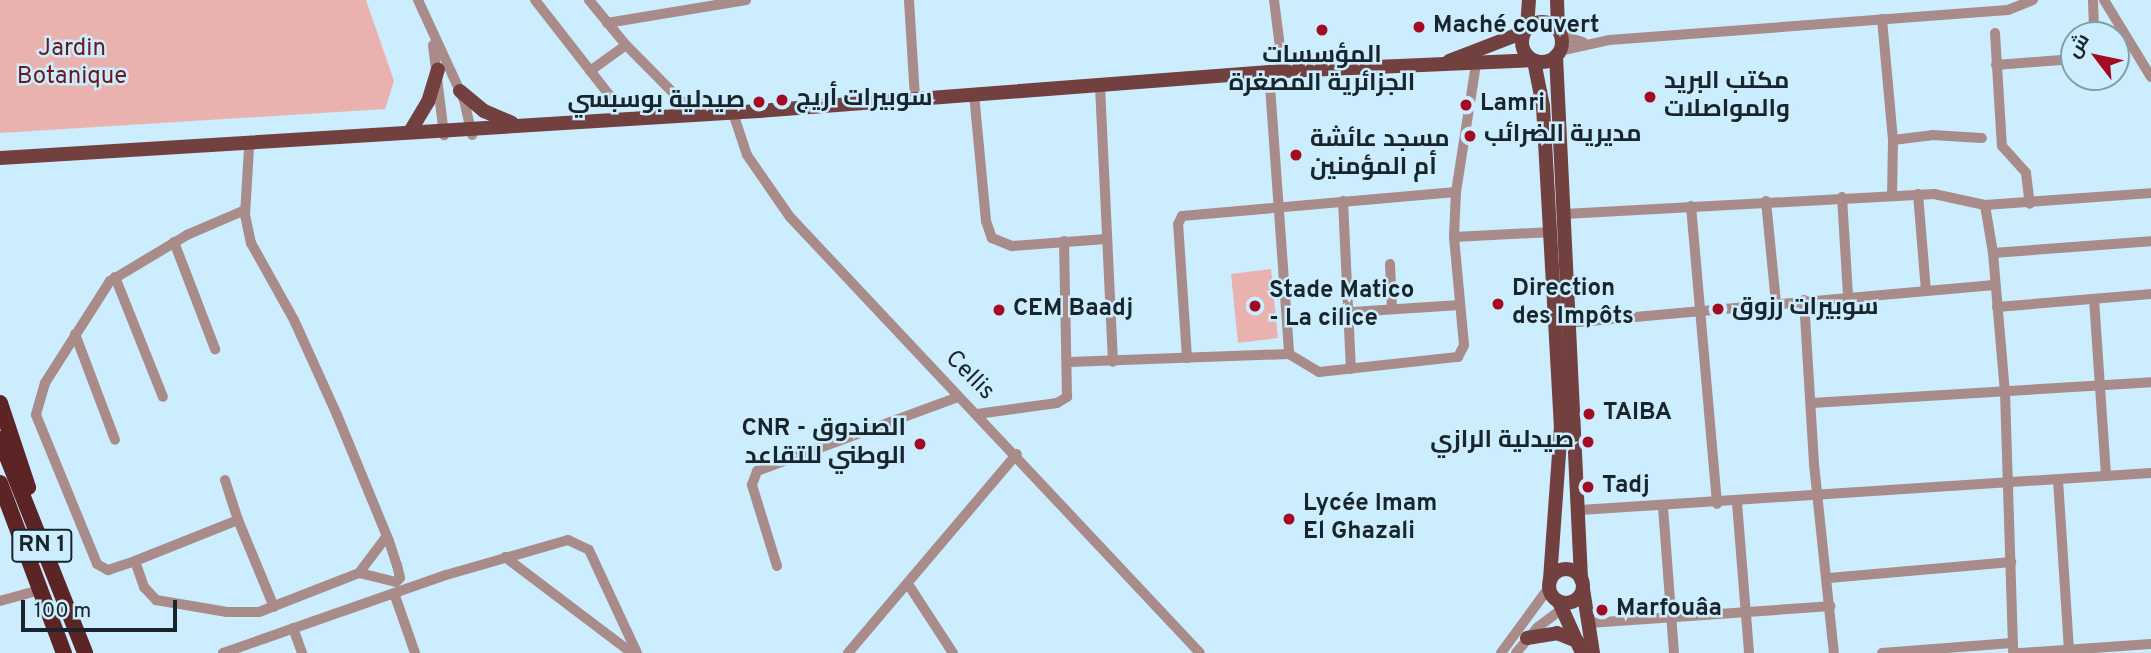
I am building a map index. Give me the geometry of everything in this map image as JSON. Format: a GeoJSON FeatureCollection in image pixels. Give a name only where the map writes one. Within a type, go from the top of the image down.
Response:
{"type":"FeatureCollection","features":[{"type":"Feature","properties":{"kind":"highway"},"geometry":{"type":"LineString","coordinates":[[0,403],[24,471],[33,524]]}},
{"type":"Feature","properties":{"kind":"highway","name":"RN 1"},"geometry":{"type":"LineString","coordinates":[[0,439],[85,653]]}},
{"type":"Feature","properties":{"kind":"highway","name":"RN 1"},"geometry":{"type":"LineString","coordinates":[[0,483],[64,653]]}},
{"type":"Feature","properties":{"kind":"main road"},"geometry":{"type":"LineString","coordinates":[[1529,0],[1522,44],[1533,60],[1542,95],[1552,232],[1561,426],[1550,584],[1564,604],[1579,647]]}},
{"type":"Feature","properties":{"kind":"main road"},"geometry":{"type":"LineString","coordinates":[[1557,0],[1568,323],[1582,584],[1593,653]]}},
{"type":"Feature","properties":{"kind":"main road"},"geometry":{"type":"LineString","coordinates":[[1441,64],[1543,22],[1559,32]]}},
{"type":"Feature","properties":{"kind":"main road"},"geometry":{"type":"LineString","coordinates":[[472,131],[610,117],[625,120],[733,113],[1276,72],[1533,60],[1558,53]]}},
{"type":"Feature","properties":{"kind":"main road"},"geometry":{"type":"LineString","coordinates":[[411,130],[428,102],[438,69]]}},
{"type":"Feature","properties":{"kind":"main road"},"geometry":{"type":"LineString","coordinates":[[460,91],[484,111],[517,125]]}},
{"type":"Feature","properties":{"kind":"main road"},"geometry":{"type":"LineString","coordinates":[[0,167],[443,132],[611,125],[625,120]]}},
{"type":"Feature","properties":{"kind":"main road"},"geometry":{"type":"LineString","coordinates":[[0,158],[411,130],[443,132]]}},
{"type":"Feature","properties":{"kind":"main road"},"geometry":{"type":"LineString","coordinates":[[1550,584],[1557,572],[1568,570],[1582,584]]}},
{"type":"Feature","properties":{"kind":"main road"},"geometry":{"type":"LineString","coordinates":[[1564,604],[1582,584]]}},
{"type":"Feature","properties":{"kind":"main road"},"geometry":{"type":"LineString","coordinates":[[1527,638],[1557,634],[1579,647]]}},
{"type":"Feature","properties":{"kind":"street"},"geometry":{"type":"LineString","coordinates":[[418,0],[460,91],[472,131]]}},
{"type":"Feature","properties":{"kind":"street"},"geometry":{"type":"LineString","coordinates":[[535,0],[613,100]]}},
{"type":"Feature","properties":{"kind":"street"},"geometry":{"type":"LineString","coordinates":[[589,0],[626,45],[695,115]]}},
{"type":"Feature","properties":{"kind":"street"},"geometry":{"type":"LineString","coordinates":[[607,23],[746,0]]}},
{"type":"Feature","properties":{"kind":"street"},"geometry":{"type":"LineString","coordinates":[[909,0],[915,99]]}},
{"type":"Feature","properties":{"kind":"street"},"geometry":{"type":"LineString","coordinates":[[1274,0],[1280,208],[1289,354]]}},
{"type":"Feature","properties":{"kind":"street"},"geometry":{"type":"LineString","coordinates":[[1558,53],[1583,43],[2008,10],[2033,0]]}},
{"type":"Feature","properties":{"kind":"street"},"geometry":{"type":"LineString","coordinates":[[2093,0],[2094,21]]}},
{"type":"Feature","properties":{"kind":"street"},"geometry":{"type":"LineString","coordinates":[[2104,0],[2151,77]]}},
{"type":"Feature","properties":{"kind":"street"},"geometry":{"type":"LineString","coordinates":[[1882,19],[1893,140],[1892,196]]}},
{"type":"Feature","properties":{"kind":"street"},"geometry":{"type":"LineString","coordinates":[[431,32],[438,69],[443,132]]}},
{"type":"Feature","properties":{"kind":"street"},"geometry":{"type":"LineString","coordinates":[[1559,32],[1583,43]]}},
{"type":"Feature","properties":{"kind":"street"},"geometry":{"type":"LineString","coordinates":[[1995,33],[2002,146],[2026,173],[2030,204]]}},
{"type":"Feature","properties":{"kind":"street"},"geometry":{"type":"LineString","coordinates":[[590,71],[626,45]]}},
{"type":"Feature","properties":{"kind":"street"},"geometry":{"type":"LineString","coordinates":[[1996,65],[2060,60]]}},
{"type":"Feature","properties":{"kind":"street"},"geometry":{"type":"LineString","coordinates":[[1069,362],[1289,354],[1311,371],[1458,358],[1464,345],[1454,237],[1456,192],[1476,64]]}},
{"type":"Feature","properties":{"kind":"street"},"geometry":{"type":"LineString","coordinates":[[1100,86],[1113,362]]}},
{"type":"Feature","properties":{"kind":"street"},"geometry":{"type":"LineString","coordinates":[[974,94],[986,220],[992,238],[1012,246],[1106,239]]}},
{"type":"Feature","properties":{"kind":"street","name":"Cellis"},"geometry":{"type":"LineString","coordinates":[[733,113],[747,155],[790,217],[958,397],[1017,454],[1200,653]]}},
{"type":"Feature","properties":{"kind":"street"},"geometry":{"type":"LineString","coordinates":[[1893,140],[1932,135],[1982,138]]}},
{"type":"Feature","properties":{"kind":"street"},"geometry":{"type":"LineString","coordinates":[[249,148],[245,210],[251,243],[294,320],[387,536],[399,581],[359,573]]}},
{"type":"Feature","properties":{"kind":"street"},"geometry":{"type":"LineString","coordinates":[[1187,358],[1179,219],[1186,214],[1456,192]]}},
{"type":"Feature","properties":{"kind":"street"},"geometry":{"type":"LineString","coordinates":[[1564,214],[1918,194],[1973,199],[1984,205],[2030,204],[2151,193]]}},
{"type":"Feature","properties":{"kind":"street"},"geometry":{"type":"LineString","coordinates":[[1918,194],[1926,291]]}},
{"type":"Feature","properties":{"kind":"street"},"geometry":{"type":"LineString","coordinates":[[1842,197],[1847,296]]}},
{"type":"Feature","properties":{"kind":"street"},"geometry":{"type":"LineString","coordinates":[[1343,201],[1352,312],[1351,369]]}},
{"type":"Feature","properties":{"kind":"street"},"geometry":{"type":"LineString","coordinates":[[1766,201],[1776,303]]}},
{"type":"Feature","properties":{"kind":"street"},"geometry":{"type":"LineString","coordinates":[[1882,653],[2012,648],[2005,392],[1993,253],[1984,205]]}},
{"type":"Feature","properties":{"kind":"street"},"geometry":{"type":"LineString","coordinates":[[1691,206],[1717,503]]}},
{"type":"Feature","properties":{"kind":"street"},"geometry":{"type":"LineString","coordinates":[[238,520],[108,570],[97,564],[36,415],[39,395],[102,289],[115,277],[174,242],[245,210]]}},
{"type":"Feature","properties":{"kind":"street"},"geometry":{"type":"LineString","coordinates":[[1454,237],[1552,232]]}},
{"type":"Feature","properties":{"kind":"street"},"geometry":{"type":"LineString","coordinates":[[977,414],[1064,400],[1069,362],[1064,241]]}},
{"type":"Feature","properties":{"kind":"street"},"geometry":{"type":"LineString","coordinates":[[1993,253],[2151,241]]}},
{"type":"Feature","properties":{"kind":"street"},"geometry":{"type":"LineString","coordinates":[[174,242],[215,349]]}},
{"type":"Feature","properties":{"kind":"street"},"geometry":{"type":"LineString","coordinates":[[1390,264],[1392,309]]}},
{"type":"Feature","properties":{"kind":"street"},"geometry":{"type":"LineString","coordinates":[[115,277],[163,397]]}},
{"type":"Feature","properties":{"kind":"street"},"geometry":{"type":"LineString","coordinates":[[1568,323],[1847,296],[1994,285]]}},
{"type":"Feature","properties":{"kind":"street"},"geometry":{"type":"LineString","coordinates":[[1997,307],[2151,294]]}},
{"type":"Feature","properties":{"kind":"street"},"geometry":{"type":"LineString","coordinates":[[2094,299],[2106,476]]}},
{"type":"Feature","properties":{"kind":"street"},"geometry":{"type":"LineString","coordinates":[[1804,300],[1834,653]]}},
{"type":"Feature","properties":{"kind":"street"},"geometry":{"type":"LineString","coordinates":[[1352,312],[1460,305]]}},
{"type":"Feature","properties":{"kind":"street"},"geometry":{"type":"LineString","coordinates":[[75,334],[115,440]]}},
{"type":"Feature","properties":{"kind":"street"},"geometry":{"type":"LineString","coordinates":[[1812,403],[1956,391],[2005,392],[2151,382]]}},
{"type":"Feature","properties":{"kind":"street"},"geometry":{"type":"LineString","coordinates":[[777,566],[752,485],[757,471],[958,397]]}},
{"type":"Feature","properties":{"kind":"street"},"geometry":{"type":"LineString","coordinates":[[848,653],[1017,454]]}},
{"type":"Feature","properties":{"kind":"street"},"geometry":{"type":"LineString","coordinates":[[1580,510],[1737,503],[2151,473]]}},
{"type":"Feature","properties":{"kind":"street"},"geometry":{"type":"LineString","coordinates":[[225,480],[238,520],[274,607]]}},
{"type":"Feature","properties":{"kind":"street"},"geometry":{"type":"LineString","coordinates":[[2057,480],[2069,650]]}},
{"type":"Feature","properties":{"kind":"street"},"geometry":{"type":"LineString","coordinates":[[1737,503],[1743,612],[1749,653]]}},
{"type":"Feature","properties":{"kind":"street"},"geometry":{"type":"LineString","coordinates":[[1663,507],[1674,653]]}},
{"type":"Feature","properties":{"kind":"street"},"geometry":{"type":"LineString","coordinates":[[135,561],[144,587],[156,600],[227,612],[274,607],[359,573],[387,536]]}},
{"type":"Feature","properties":{"kind":"street"},"geometry":{"type":"LineString","coordinates":[[223,653],[394,593],[568,540],[584,545],[634,653]]}},
{"type":"Feature","properties":{"kind":"street"},"geometry":{"type":"LineString","coordinates":[[505,557],[634,653]]}},
{"type":"Feature","properties":{"kind":"street"},"geometry":{"type":"LineString","coordinates":[[1829,578],[2011,562]]}},
{"type":"Feature","properties":{"kind":"street"},"geometry":{"type":"LineString","coordinates":[[908,584],[953,653]]}},
{"type":"Feature","properties":{"kind":"street"},"geometry":{"type":"LineString","coordinates":[[1501,653],[1550,584]]}},
{"type":"Feature","properties":{"kind":"street"},"geometry":{"type":"LineString","coordinates":[[0,601],[40,590]]}},
{"type":"Feature","properties":{"kind":"street"},"geometry":{"type":"LineString","coordinates":[[394,593],[415,653]]}},
{"type":"Feature","properties":{"kind":"street"},"geometry":{"type":"LineString","coordinates":[[1516,653],[1527,638],[1564,604]]}},
{"type":"Feature","properties":{"kind":"street"},"geometry":{"type":"LineString","coordinates":[[1589,623],[1830,606]]}},
{"type":"Feature","properties":{"kind":"street"},"geometry":{"type":"LineString","coordinates":[[293,628],[302,653]]}},
{"type":"Feature","properties":{"kind":"street"},"geometry":{"type":"LineString","coordinates":[[2020,653],[2151,644]]}},
{"type":"Feature","properties":{"kind":"green space","name":"Jardin Botanique"},"geometry":{"type":"Polygon","coordinates":[[[0,0],[366,0],[394,81],[385,109],[0,133],[0,0]]]}},
{"type":"Feature","properties":{"kind":"green space","name":"Stade Matico - La cilice"},"geometry":{"type":"Polygon","coordinates":[[[1271,269],[1278,338],[1238,343],[1231,274],[1271,269]]]}},
{"type":"Feature","properties":{"kind":"place","name":"Maché couvert"},"geometry":{"type":"Point","coordinates":[1419,27]}},
{"type":"Feature","properties":{"kind":"place","name":"المؤسسات الجزائرية المصغرة"},"geometry":{"type":"Point","coordinates":[1322,30]}},
{"type":"Feature","properties":{"kind":"place","name":"مكتب البريد والمواصلات"},"geometry":{"type":"Point","coordinates":[1650,97]}},
{"type":"Feature","properties":{"kind":"place","name":"سوبيرات أريج"},"geometry":{"type":"Point","coordinates":[782,100]}},
{"type":"Feature","properties":{"kind":"place","name":"صيدلية بوسبسي"},"geometry":{"type":"Point","coordinates":[759,102]}},
{"type":"Feature","properties":{"kind":"place","name":"Lamri"},"geometry":{"type":"Point","coordinates":[1466,105]}},
{"type":"Feature","properties":{"kind":"place","name":"مديرية الضرائب"},"geometry":{"type":"Point","coordinates":[1470,136]}},
{"type":"Feature","properties":{"kind":"place","name":"مسجد عائشة أم المؤمنين"},"geometry":{"type":"Point","coordinates":[1296,155]}},
{"type":"Feature","properties":{"kind":"place","name":"Direction des Impôts"},"geometry":{"type":"Point","coordinates":[1498,304]}},
{"type":"Feature","properties":{"kind":"place","name":"Stade Matico - La cilice"},"geometry":{"type":"Point","coordinates":[1255,306]}},
{"type":"Feature","properties":{"kind":"place","name":"سوبيرات رزوق"},"geometry":{"type":"Point","coordinates":[1718,309]}},
{"type":"Feature","properties":{"kind":"place","name":"CEM Baadj"},"geometry":{"type":"Point","coordinates":[999,310]}},
{"type":"Feature","properties":{"kind":"place","name":"TAIBA"},"geometry":{"type":"Point","coordinates":[1589,414]}},
{"type":"Feature","properties":{"kind":"place","name":"صيدلية الرازي"},"geometry":{"type":"Point","coordinates":[1588,442]}},
{"type":"Feature","properties":{"kind":"place","name":"CNR - الصندوق الوطني للتقاعد"},"geometry":{"type":"Point","coordinates":[920,444]}},
{"type":"Feature","properties":{"kind":"place","name":"Tadj"},"geometry":{"type":"Point","coordinates":[1588,487]}},
{"type":"Feature","properties":{"kind":"place","name":"Lycée Imam El Ghazali"},"geometry":{"type":"Point","coordinates":[1289,519]}},
{"type":"Feature","properties":{"kind":"place","name":"Marfouâa"},"geometry":{"type":"Point","coordinates":[1602,610]}}]}
